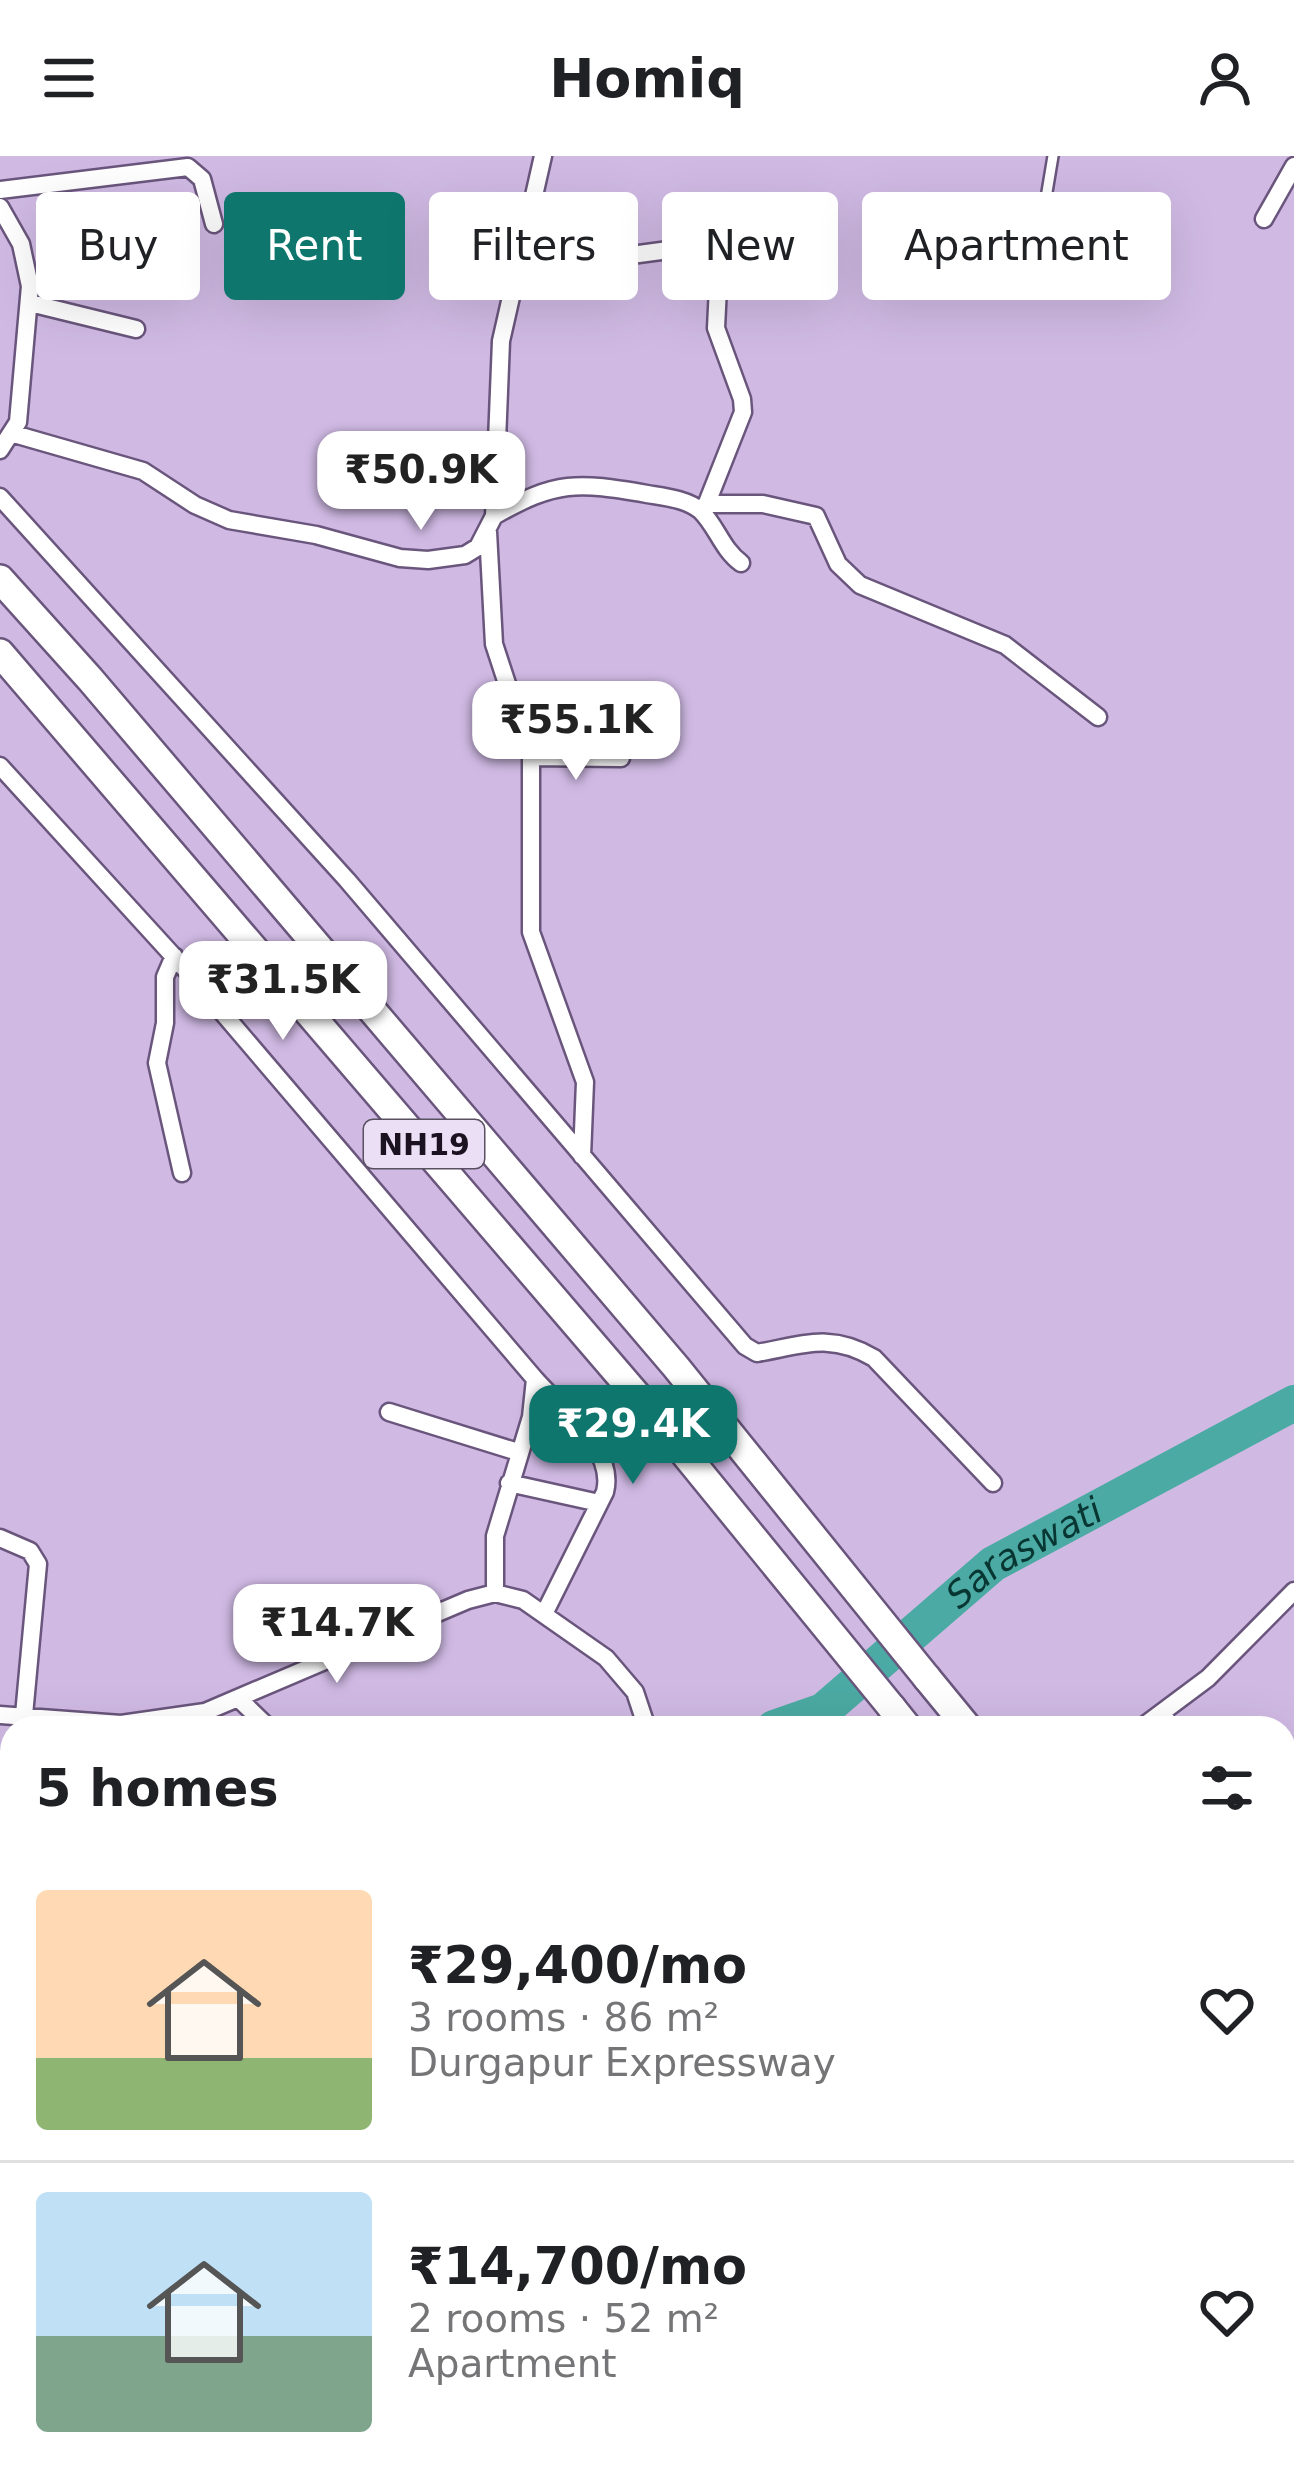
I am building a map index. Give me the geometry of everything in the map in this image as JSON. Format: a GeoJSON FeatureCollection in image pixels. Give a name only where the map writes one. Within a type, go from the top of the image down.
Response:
{"type":"FeatureCollection","features":[{"type":"Feature","properties":{"kind":"main road","name":"NH19"},"geometry":{"type":"LineString","coordinates":[[0,579],[105,695],[661,1349],[958,1716]]}},
{"type":"Feature","properties":{"kind":"main road","name":"NH19"},"geometry":{"type":"LineString","coordinates":[[0,653],[640,1399],[898,1716]]}},
{"type":"Feature","properties":{"kind":"street"},"geometry":{"type":"LineString","coordinates":[[535,192],[543,156]]}},
{"type":"Feature","properties":{"kind":"street"},"geometry":{"type":"LineString","coordinates":[[1264,219],[1294,166]]}},
{"type":"Feature","properties":{"kind":"street"},"geometry":{"type":"LineString","coordinates":[[0,190],[188,167],[202,179],[214,224]]}},
{"type":"Feature","properties":{"kind":"street"},"geometry":{"type":"LineString","coordinates":[[0,207],[28,265],[30,303],[22,395],[14,434],[0,450]]}},
{"type":"Feature","properties":{"kind":"street"},"geometry":{"type":"LineString","coordinates":[[638,254],[691,247],[709,250],[716,259],[718,340],[743,412],[704,508],[722,546],[741,563]]}},
{"type":"Feature","properties":{"kind":"street"},"geometry":{"type":"LineString","coordinates":[[512,300],[498,363],[491,525],[494,644],[531,757],[531,932],[585,1082],[582,1156]]}},
{"type":"Feature","properties":{"kind":"street"},"geometry":{"type":"LineString","coordinates":[[30,303],[136,329]]}},
{"type":"Feature","properties":{"kind":"street"},"geometry":{"type":"LineString","coordinates":[[14,434],[142,471],[195,505],[229,520],[316,535],[400,558],[465,555],[491,525],[537,494],[578,484],[704,508],[763,504],[816,516],[838,564],[860,585],[1005,645],[1098,717]]}},
{"type":"Feature","properties":{"kind":"street"},"geometry":{"type":"LineString","coordinates":[[0,497],[347,880],[745,1346],[757,1353],[824,1341],[856,1348],[874,1358],[993,1483]]}},
{"type":"Feature","properties":{"kind":"street"},"geometry":{"type":"LineString","coordinates":[[531,757],[621,758]]}},
{"type":"Feature","properties":{"kind":"street"},"geometry":{"type":"LineString","coordinates":[[0,766],[174,956],[604,1461],[608,1482],[544,1614]]}},
{"type":"Feature","properties":{"kind":"street"},"geometry":{"type":"LineString","coordinates":[[174,956],[165,977],[165,1024],[158,1063],[182,1173]]}},
{"type":"Feature","properties":{"kind":"street"},"geometry":{"type":"LineString","coordinates":[[495,1593],[495,1536],[532,1417],[535,1379]]}},
{"type":"Feature","properties":{"kind":"street"},"geometry":{"type":"LineString","coordinates":[[389,1412],[518,1452]]}},
{"type":"Feature","properties":{"kind":"street"},"geometry":{"type":"LineString","coordinates":[[509,1483],[599,1503]]}},
{"type":"Feature","properties":{"kind":"street"},"geometry":{"type":"LineString","coordinates":[[0,1538],[30,1551],[38,1564],[24,1714]]}},
{"type":"Feature","properties":{"kind":"street"},"geometry":{"type":"LineString","coordinates":[[1171,1716],[1294,1591]]}},
{"type":"Feature","properties":{"kind":"street"},"geometry":{"type":"LineString","coordinates":[[184,1716],[240,1700],[468,1600],[495,1593],[523,1600],[606,1658],[635,1692],[642,1716]]}},
{"type":"Feature","properties":{"kind":"street"},"geometry":{"type":"LineString","coordinates":[[240,1700],[256,1716]]}},
{"type":"Feature","properties":{"kind":"street"},"geometry":{"type":"LineString","coordinates":[[0,1715],[38,1716]]}},
{"type":"Feature","properties":{"kind":"lane"},"geometry":{"type":"LineString","coordinates":[[1047,192],[1053,156]]}},
{"type":"Feature","properties":{"kind":"waterway","name":"Saraswati"},"geometry":{"type":"LineString","coordinates":[[809,1716],[823,1711],[993,1564],[1294,1403]]}}]}
